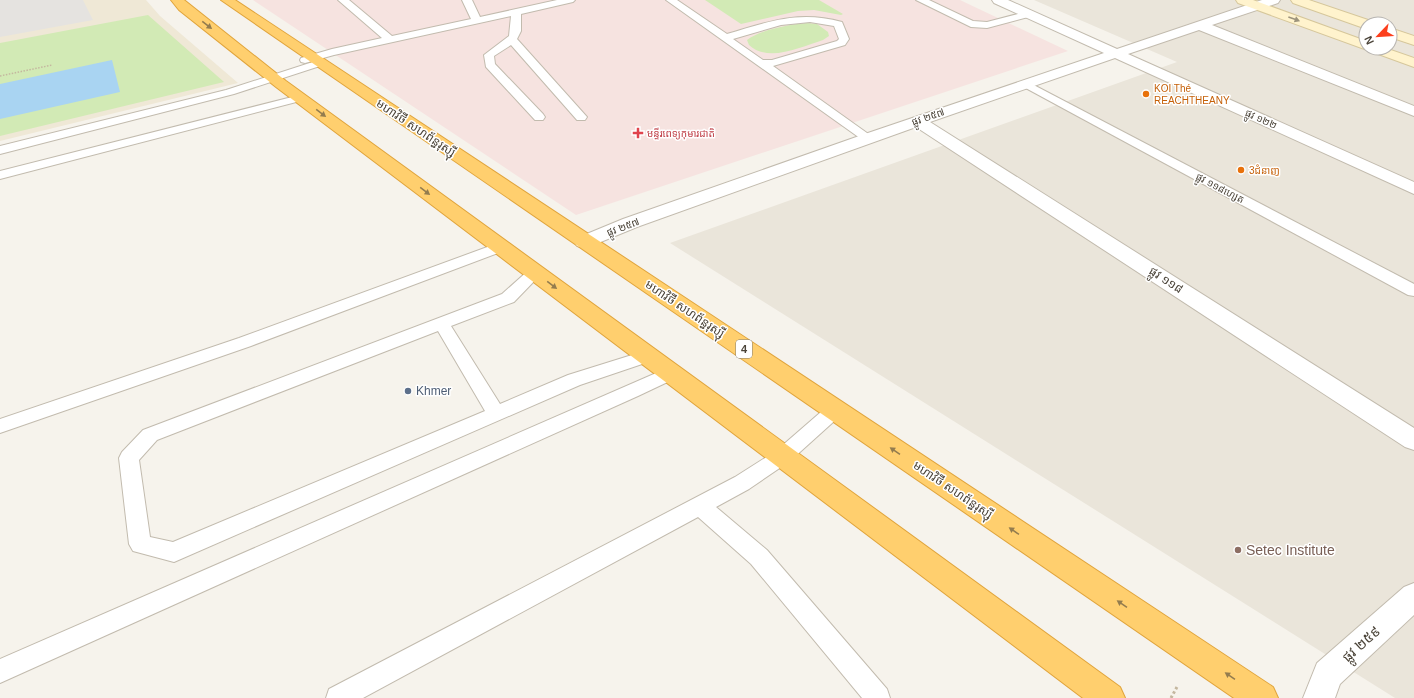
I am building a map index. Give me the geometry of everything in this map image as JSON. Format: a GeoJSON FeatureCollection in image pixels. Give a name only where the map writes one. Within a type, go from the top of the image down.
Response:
{"type":"FeatureCollection","features":[{"type":"Feature","properties":{"kind":"highway"},"geometry":{"type":"LineString","coordinates":[[177,0],[183,7],[300,98],[1109,698]]}},
{"type":"Feature","properties":{"kind":"highway","name":"មហាវិថី សហព័ន្ធរុស្ស៊ី"},"geometry":{"type":"LineString","coordinates":[[227,0],[1262,698]]}},
{"type":"Feature","properties":{"kind":"main road"},"geometry":{"type":"LineString","coordinates":[[1242,0],[1358,43]]}},
{"type":"Feature","properties":{"kind":"main road"},"geometry":{"type":"LineString","coordinates":[[1297,0],[1358,21]]}},
{"type":"Feature","properties":{"kind":"main road"},"geometry":{"type":"LineString","coordinates":[[1398,35],[1414,41]]}},
{"type":"Feature","properties":{"kind":"main road"},"geometry":{"type":"LineString","coordinates":[[1394,56],[1414,63]]}},
{"type":"Feature","properties":{"kind":"street","name":"ផ្លូវ ១២២"},"geometry":{"type":"LineString","coordinates":[[998,0],[1414,189]]}},
{"type":"Feature","properties":{"kind":"street","name":"ផ្លូវ ២៥៧"},"geometry":{"type":"LineString","coordinates":[[584,242],[630,223],[868,138],[1274,0]]}},
{"type":"Feature","properties":{"kind":"street"},"geometry":{"type":"LineString","coordinates":[[1199,25],[1414,111]]}},
{"type":"Feature","properties":{"kind":"street","name":"ផ្លូវ ១១៨"},"geometry":{"type":"LineString","coordinates":[[918,121],[1414,440]]}},
{"type":"Feature","properties":{"kind":"street","name":"ផ្លូវ ២៥៩"},"geometry":{"type":"LineString","coordinates":[[1319,698],[1328,674],[1414,596]]}},
{"type":"Feature","properties":{"kind":"lane"},"geometry":{"type":"LineString","coordinates":[[343,0],[390,39]]}},
{"type":"Feature","properties":{"kind":"lane"},"geometry":{"type":"LineString","coordinates":[[467,0],[477,20]]}},
{"type":"Feature","properties":{"kind":"lane"},"geometry":{"type":"LineString","coordinates":[[0,150],[230,92],[271,75],[315,60],[390,39],[516,12],[553,2],[570,0]]}},
{"type":"Feature","properties":{"kind":"lane"},"geometry":{"type":"LineString","coordinates":[[671,0],[868,138]]}},
{"type":"Feature","properties":{"kind":"lane"},"geometry":{"type":"LineString","coordinates":[[921,0],[971,24],[980,26],[1029,14]]}},
{"type":"Feature","properties":{"kind":"lane"},"geometry":{"type":"LineString","coordinates":[[516,12],[516,32],[513,41],[498,48],[490,55],[490,65],[539,117]]}},
{"type":"Feature","properties":{"kind":"lane"},"geometry":{"type":"LineString","coordinates":[[725,38],[790,20],[805,18],[818,18],[838,24],[844,40],[841,43],[773,63],[761,64]]}},
{"type":"Feature","properties":{"kind":"lane"},"geometry":{"type":"LineString","coordinates":[[513,41],[581,117]]}},
{"type":"Feature","properties":{"kind":"lane","name":"ផ្លូវ ១១៨ហ្សេត"},"geometry":{"type":"LineString","coordinates":[[1026,84],[1414,291]]}},
{"type":"Feature","properties":{"kind":"lane"},"geometry":{"type":"LineString","coordinates":[[0,175],[300,98]]}},
{"type":"Feature","properties":{"kind":"lane"},"geometry":{"type":"LineString","coordinates":[[0,426],[245,342],[501,247]]}},
{"type":"Feature","properties":{"kind":"lane"},"geometry":{"type":"LineString","coordinates":[[535,272],[508,298],[150,435],[129,458],[140,544],[174,552],[574,380],[648,356]]}},
{"type":"Feature","properties":{"kind":"lane"},"geometry":{"type":"LineString","coordinates":[[442,324],[496,414]]}},
{"type":"Feature","properties":{"kind":"lane"},"geometry":{"type":"LineString","coordinates":[[0,671],[632,391],[670,372]]}},
{"type":"Feature","properties":{"kind":"lane"},"geometry":{"type":"LineString","coordinates":[[338,698],[742,483],[783,456],[835,410]]}},
{"type":"Feature","properties":{"kind":"lane"},"geometry":{"type":"LineString","coordinates":[[700,506],[759,557],[878,698]]}},
{"type":"Feature","properties":{"kind":"path"},"geometry":{"type":"LineString","coordinates":[[0,76],[52,65]]}},
{"type":"Feature","properties":{"kind":"shaded area"},"geometry":{"type":"Polygon","coordinates":[[[0,0],[146,0],[160,16],[238,83],[0,141],[0,0]]]}},
{"type":"Feature","properties":{"kind":"shaded area"},"geometry":{"type":"Polygon","coordinates":[[[0,0],[83,0],[93,20],[0,37],[0,0]]]}},
{"type":"Feature","properties":{"kind":"shaded area","name":"មន្ទីរពេទ្យកុមារជាតិ"},"geometry":{"type":"Polygon","coordinates":[[[253,0],[960,0],[1068,51],[576,215],[253,0]]]}},
{"type":"Feature","properties":{"kind":"shaded area"},"geometry":{"type":"Polygon","coordinates":[[[1034,0],[1414,0],[1414,698],[1395,698],[670,243],[1177,62],[1034,0]]]}},
{"type":"Feature","properties":{"kind":"green space"},"geometry":{"type":"Polygon","coordinates":[[[705,0],[819,0],[843,14],[841,15],[814,10],[798,11],[741,24],[705,0]]]}},
{"type":"Feature","properties":{"kind":"green space"},"geometry":{"type":"Polygon","coordinates":[[[148,15],[224,82],[0,136],[0,43],[148,15]]]}},
{"type":"Feature","properties":{"kind":"green space"},"geometry":{"type":"Polygon","coordinates":[[[807,23],[817,24],[828,32],[829,36],[823,40],[805,46],[785,52],[775,53],[765,53],[757,50],[749,45],[747,40],[759,33],[776,28],[807,23]]]}},
{"type":"Feature","properties":{"kind":"water"},"geometry":{"type":"Polygon","coordinates":[[[112,60],[120,92],[0,119],[0,84],[112,60]]]}},
{"type":"Feature","properties":{"kind":"place","name":"KOI Thé REACHTHEANY"},"geometry":{"type":"Point","coordinates":[1146,94]}},
{"type":"Feature","properties":{"kind":"place","name":"មន្ទីរពេទ្យកុមារជាតិ"},"geometry":{"type":"Point","coordinates":[638,133]}},
{"type":"Feature","properties":{"kind":"place","name":"3ជំនាញ"},"geometry":{"type":"Point","coordinates":[1241,170]}},
{"type":"Feature","properties":{"kind":"place","name":"Khmer"},"geometry":{"type":"Point","coordinates":[408,391]}},
{"type":"Feature","properties":{"kind":"place","name":"Setec Institute"},"geometry":{"type":"Point","coordinates":[1238,550]}}]}
